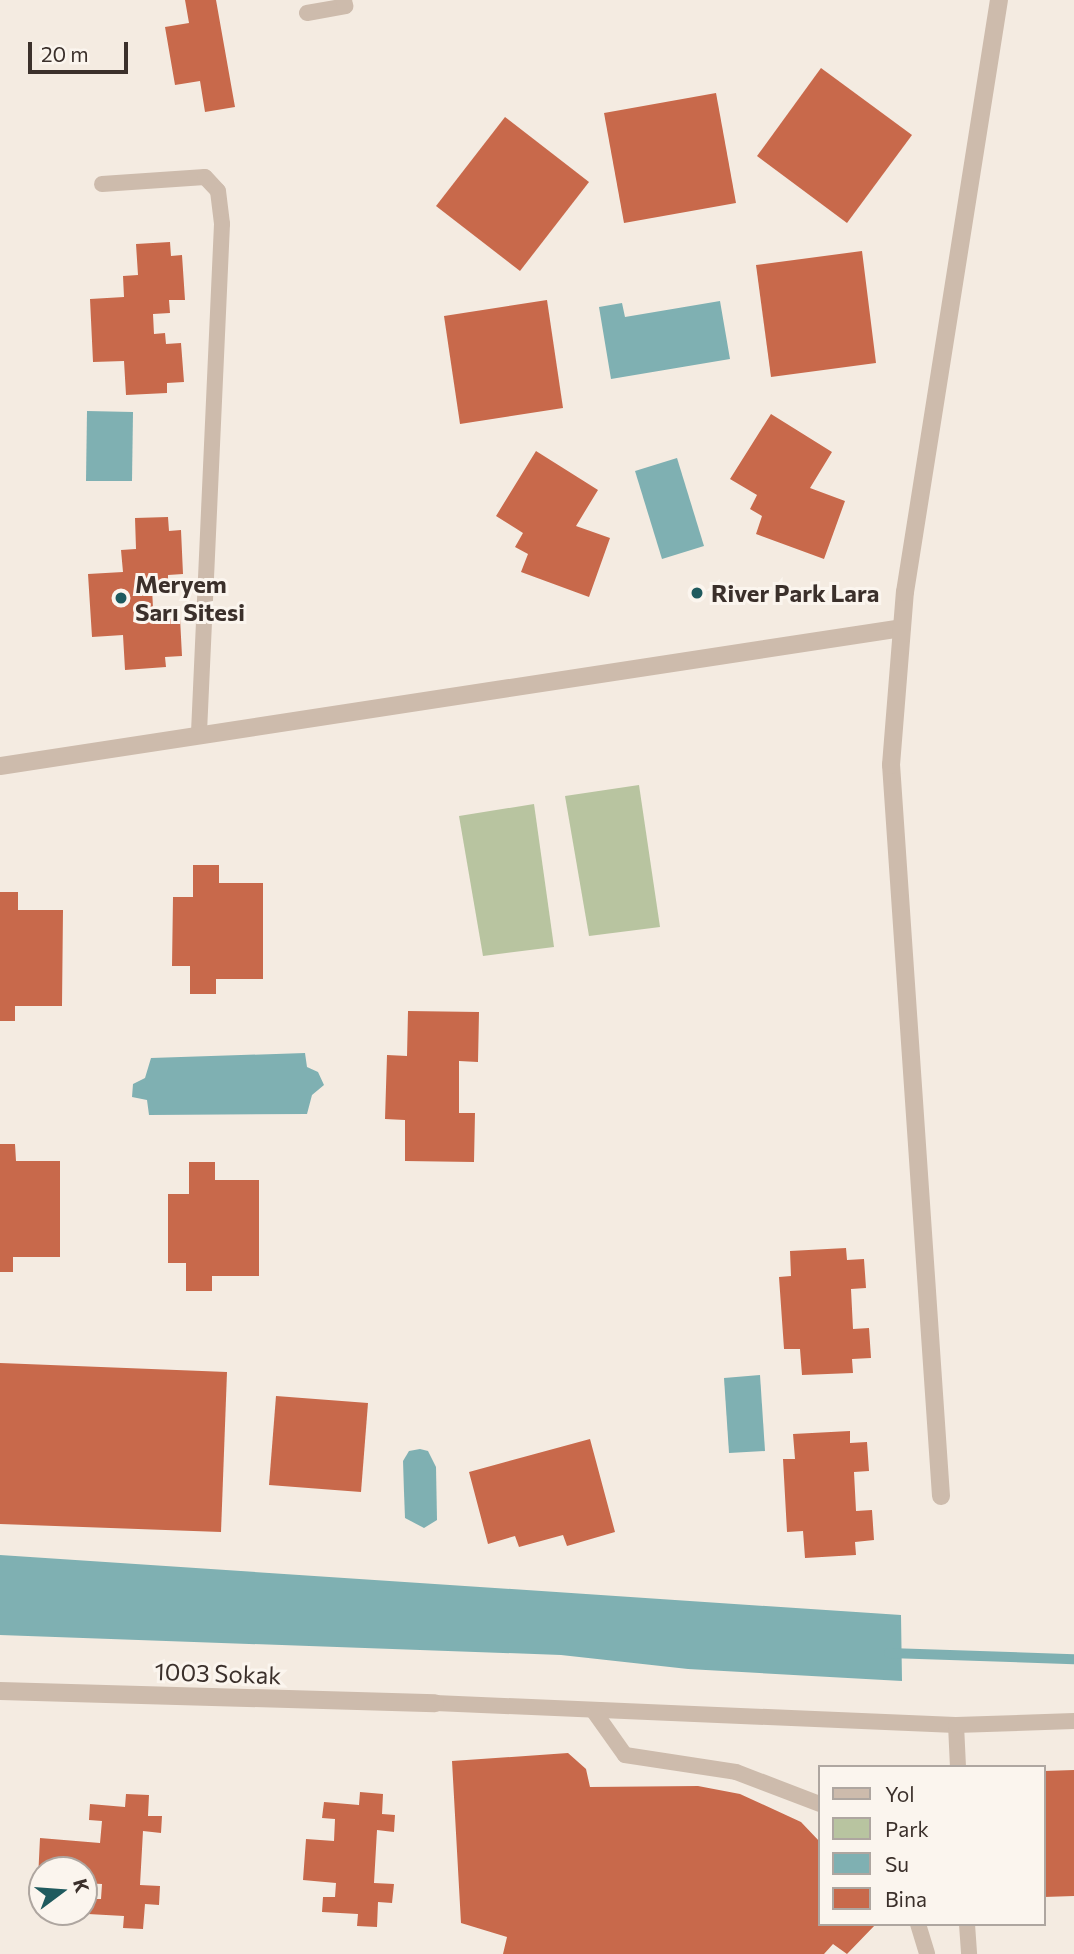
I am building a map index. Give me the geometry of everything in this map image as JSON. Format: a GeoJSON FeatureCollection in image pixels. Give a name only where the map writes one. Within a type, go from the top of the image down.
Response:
{"type":"FeatureCollection","features":[{"type":"Feature","properties":{"kind":"street"},"geometry":{"type":"LineString","coordinates":[[941,1496],[891,765],[902,628],[999,0]]}},
{"type":"Feature","properties":{"kind":"street"},"geometry":{"type":"LineString","coordinates":[[0,766],[199,732],[902,628]]}},
{"type":"Feature","properties":{"kind":"street","name":"1003 Sokak"},"geometry":{"type":"LineString","coordinates":[[0,1691],[435,1703]]}},
{"type":"Feature","properties":{"kind":"lane"},"geometry":{"type":"LineString","coordinates":[[307,13],[345,6],[344,0]]}},
{"type":"Feature","properties":{"kind":"lane"},"geometry":{"type":"LineString","coordinates":[[102,184],[205,177],[218,191],[222,225],[199,732]]}},
{"type":"Feature","properties":{"kind":"lane"},"geometry":{"type":"LineString","coordinates":[[435,1703],[956,1725],[1074,1721]]}},
{"type":"Feature","properties":{"kind":"lane"},"geometry":{"type":"LineString","coordinates":[[593,1710],[625,1755],[736,1772],[818,1803]]}},
{"type":"Feature","properties":{"kind":"lane"},"geometry":{"type":"LineString","coordinates":[[956,1725],[958,1765]]}},
{"type":"Feature","properties":{"kind":"lane"},"geometry":{"type":"LineString","coordinates":[[919,1926],[928,1954]]}},
{"type":"Feature","properties":{"kind":"lane"},"geometry":{"type":"LineString","coordinates":[[967,1926],[969,1954]]}},
{"type":"Feature","properties":{"kind":"green space"},"geometry":{"type":"Polygon","coordinates":[[[639,785],[660,927],[589,936],[565,796],[639,785]]]}},
{"type":"Feature","properties":{"kind":"green space"},"geometry":{"type":"Polygon","coordinates":[[[534,804],[554,947],[483,956],[459,816],[534,804]]]}},
{"type":"Feature","properties":{"kind":"water"},"geometry":{"type":"Polygon","coordinates":[[[720,301],[730,359],[611,379],[599,307],[622,303],[625,317],[720,301]]]}},
{"type":"Feature","properties":{"kind":"water"},"geometry":{"type":"Polygon","coordinates":[[[87,411],[133,412],[132,481],[86,481],[87,411]]]}},
{"type":"Feature","properties":{"kind":"water"},"geometry":{"type":"Polygon","coordinates":[[[677,458],[704,546],[662,559],[635,471],[677,458]]]}},
{"type":"Feature","properties":{"kind":"water"},"geometry":{"type":"Polygon","coordinates":[[[305,1053],[307,1067],[318,1072],[324,1085],[312,1095],[307,1114],[149,1115],[147,1100],[132,1097],[133,1084],[145,1078],[151,1058],[305,1053]]]}},
{"type":"Feature","properties":{"kind":"water"},"geometry":{"type":"Polygon","coordinates":[[[760,1375],[765,1451],[729,1453],[724,1378],[760,1375]]]}},
{"type":"Feature","properties":{"kind":"water"},"geometry":{"type":"Polygon","coordinates":[[[409,1451],[428,1451],[436,1467],[437,1520],[424,1528],[405,1518],[403,1461],[409,1451]]]}},
{"type":"Feature","properties":{"kind":"water"},"geometry":{"type":"Polygon","coordinates":[[[0,1555],[901,1615],[902,1681],[688,1669],[561,1655],[0,1635],[0,1555]]]}},
{"type":"Feature","properties":{"kind":"building"},"geometry":{"type":"Polygon","coordinates":[[[185,0],[216,0],[235,107],[205,112],[200,81],[175,85],[165,27],[189,23],[185,0]]]}},
{"type":"Feature","properties":{"kind":"building"},"geometry":{"type":"Polygon","coordinates":[[[821,68],[912,135],[847,223],[757,156],[821,68]]]}},
{"type":"Feature","properties":{"kind":"building"},"geometry":{"type":"Polygon","coordinates":[[[716,93],[736,203],[624,223],[604,113],[716,93]]]}},
{"type":"Feature","properties":{"kind":"building"},"geometry":{"type":"Polygon","coordinates":[[[505,117],[589,182],[520,271],[436,206],[505,117]]]}},
{"type":"Feature","properties":{"kind":"building"},"geometry":{"type":"Polygon","coordinates":[[[170,242],[171,256],[182,255],[185,300],[169,300],[170,313],[153,314],[154,334],[165,333],[166,344],[181,343],[184,382],[167,383],[167,393],[126,395],[124,361],[93,362],[90,299],[124,297],[123,276],[138,275],[136,244],[170,242]]]}},
{"type":"Feature","properties":{"kind":"building"},"geometry":{"type":"Polygon","coordinates":[[[862,251],[876,363],[771,377],[756,265],[862,251]]]}},
{"type":"Feature","properties":{"kind":"building"},"geometry":{"type":"Polygon","coordinates":[[[547,300],[563,408],[460,424],[444,316],[547,300]]]}},
{"type":"Feature","properties":{"kind":"building"},"geometry":{"type":"Polygon","coordinates":[[[771,414],[832,452],[810,488],[845,501],[824,559],[756,534],[762,516],[750,509],[757,495],[730,479],[771,414]]]}},
{"type":"Feature","properties":{"kind":"building"},"geometry":{"type":"Polygon","coordinates":[[[536,451],[598,490],[576,526],[610,538],[589,597],[521,572],[528,554],[515,547],[523,533],[496,516],[536,451]]]}},
{"type":"Feature","properties":{"kind":"building","name":"Meryem Sarı Sitesi"},"geometry":{"type":"Polygon","coordinates":[[[168,517],[169,531],[181,530],[183,574],[168,575],[168,587],[152,588],[153,608],[164,608],[165,619],[180,618],[182,656],[165,657],[166,667],[125,670],[123,635],[92,637],[88,574],[123,572],[121,550],[136,549],[135,518],[168,517]]]}},
{"type":"Feature","properties":{"kind":"building"},"geometry":{"type":"Polygon","coordinates":[[[193,865],[219,865],[219,883],[263,883],[263,979],[216,979],[216,994],[190,994],[190,966],[172,966],[173,897],[193,897],[193,865]]]}},
{"type":"Feature","properties":{"kind":"building"},"geometry":{"type":"Polygon","coordinates":[[[0,892],[18,892],[18,910],[63,910],[62,1006],[15,1006],[15,1021],[0,1021],[0,892]]]}},
{"type":"Feature","properties":{"kind":"building"},"geometry":{"type":"Polygon","coordinates":[[[408,1011],[479,1012],[478,1062],[459,1061],[459,1113],[475,1113],[474,1162],[405,1161],[405,1120],[385,1119],[387,1055],[407,1056],[408,1011]]]}},
{"type":"Feature","properties":{"kind":"building"},"geometry":{"type":"Polygon","coordinates":[[[0,1144],[15,1144],[16,1161],[60,1161],[60,1257],[13,1257],[13,1272],[0,1272],[0,1144]]]}},
{"type":"Feature","properties":{"kind":"building"},"geometry":{"type":"Polygon","coordinates":[[[189,1162],[215,1162],[215,1180],[259,1180],[259,1276],[212,1276],[212,1291],[186,1291],[186,1263],[168,1263],[168,1194],[189,1194],[189,1162]]]}},
{"type":"Feature","properties":{"kind":"building"},"geometry":{"type":"Polygon","coordinates":[[[846,1248],[847,1260],[864,1259],[866,1288],[851,1289],[853,1329],[869,1328],[871,1358],[852,1359],[853,1373],[802,1375],[800,1349],[784,1349],[779,1277],[791,1276],[790,1251],[846,1248]]]}},
{"type":"Feature","properties":{"kind":"building"},"geometry":{"type":"Polygon","coordinates":[[[0,1363],[227,1372],[221,1532],[0,1524],[0,1363]]]}},
{"type":"Feature","properties":{"kind":"building"},"geometry":{"type":"Polygon","coordinates":[[[276,1396],[368,1403],[361,1492],[269,1485],[276,1396]]]}},
{"type":"Feature","properties":{"kind":"building"},"geometry":{"type":"Polygon","coordinates":[[[850,1431],[850,1443],[867,1442],[869,1471],[854,1472],[856,1511],[872,1510],[874,1540],[855,1542],[856,1555],[805,1558],[803,1531],[787,1532],[783,1459],[795,1459],[793,1434],[850,1431]]]}},
{"type":"Feature","properties":{"kind":"building"},"geometry":{"type":"Polygon","coordinates":[[[590,1439],[615,1532],[567,1546],[563,1535],[519,1547],[515,1536],[488,1544],[469,1472],[590,1439]]]}},
{"type":"Feature","properties":{"kind":"building"},"geometry":{"type":"Polygon","coordinates":[[[568,1753],[586,1769],[590,1787],[698,1786],[740,1794],[801,1822],[818,1840],[818,1926],[874,1926],[847,1954],[833,1944],[824,1954],[503,1954],[507,1937],[461,1923],[452,1761],[568,1753]]]}},
{"type":"Feature","properties":{"kind":"building"},"geometry":{"type":"Polygon","coordinates":[[[1074,1770],[1074,1896],[1046,1897],[1046,1771],[1074,1770]]]}},
{"type":"Feature","properties":{"kind":"building"},"geometry":{"type":"Polygon","coordinates":[[[360,1792],[383,1794],[382,1814],[395,1815],[394,1832],[377,1830],[374,1883],[394,1884],[392,1903],[378,1902],[377,1927],[357,1926],[358,1914],[322,1912],[323,1897],[335,1897],[336,1883],[303,1880],[306,1839],[334,1841],[335,1819],[322,1818],[324,1802],[359,1805],[360,1792]]]}},
{"type":"Feature","properties":{"kind":"building"},"geometry":{"type":"Polygon","coordinates":[[[126,1794],[149,1795],[148,1816],[162,1816],[161,1833],[143,1831],[140,1885],[160,1886],[159,1905],[145,1904],[143,1929],[123,1928],[124,1916],[98,1915],[102,1884],[98,1884],[98,1856],[39,1856],[40,1838],[100,1843],[102,1821],[89,1820],[90,1804],[125,1807],[126,1794]]]}},
{"type":"Feature","properties":{"kind":"waterway"},"geometry":{"type":"LineString","coordinates":[[889,1653],[1074,1659]]}},
{"type":"Feature","properties":{"kind":"place","name":"River Park Lara"},"geometry":{"type":"Point","coordinates":[697,593]}},
{"type":"Feature","properties":{"kind":"place","name":"Meryem Sarı Sitesi"},"geometry":{"type":"Point","coordinates":[121,598]}}]}
